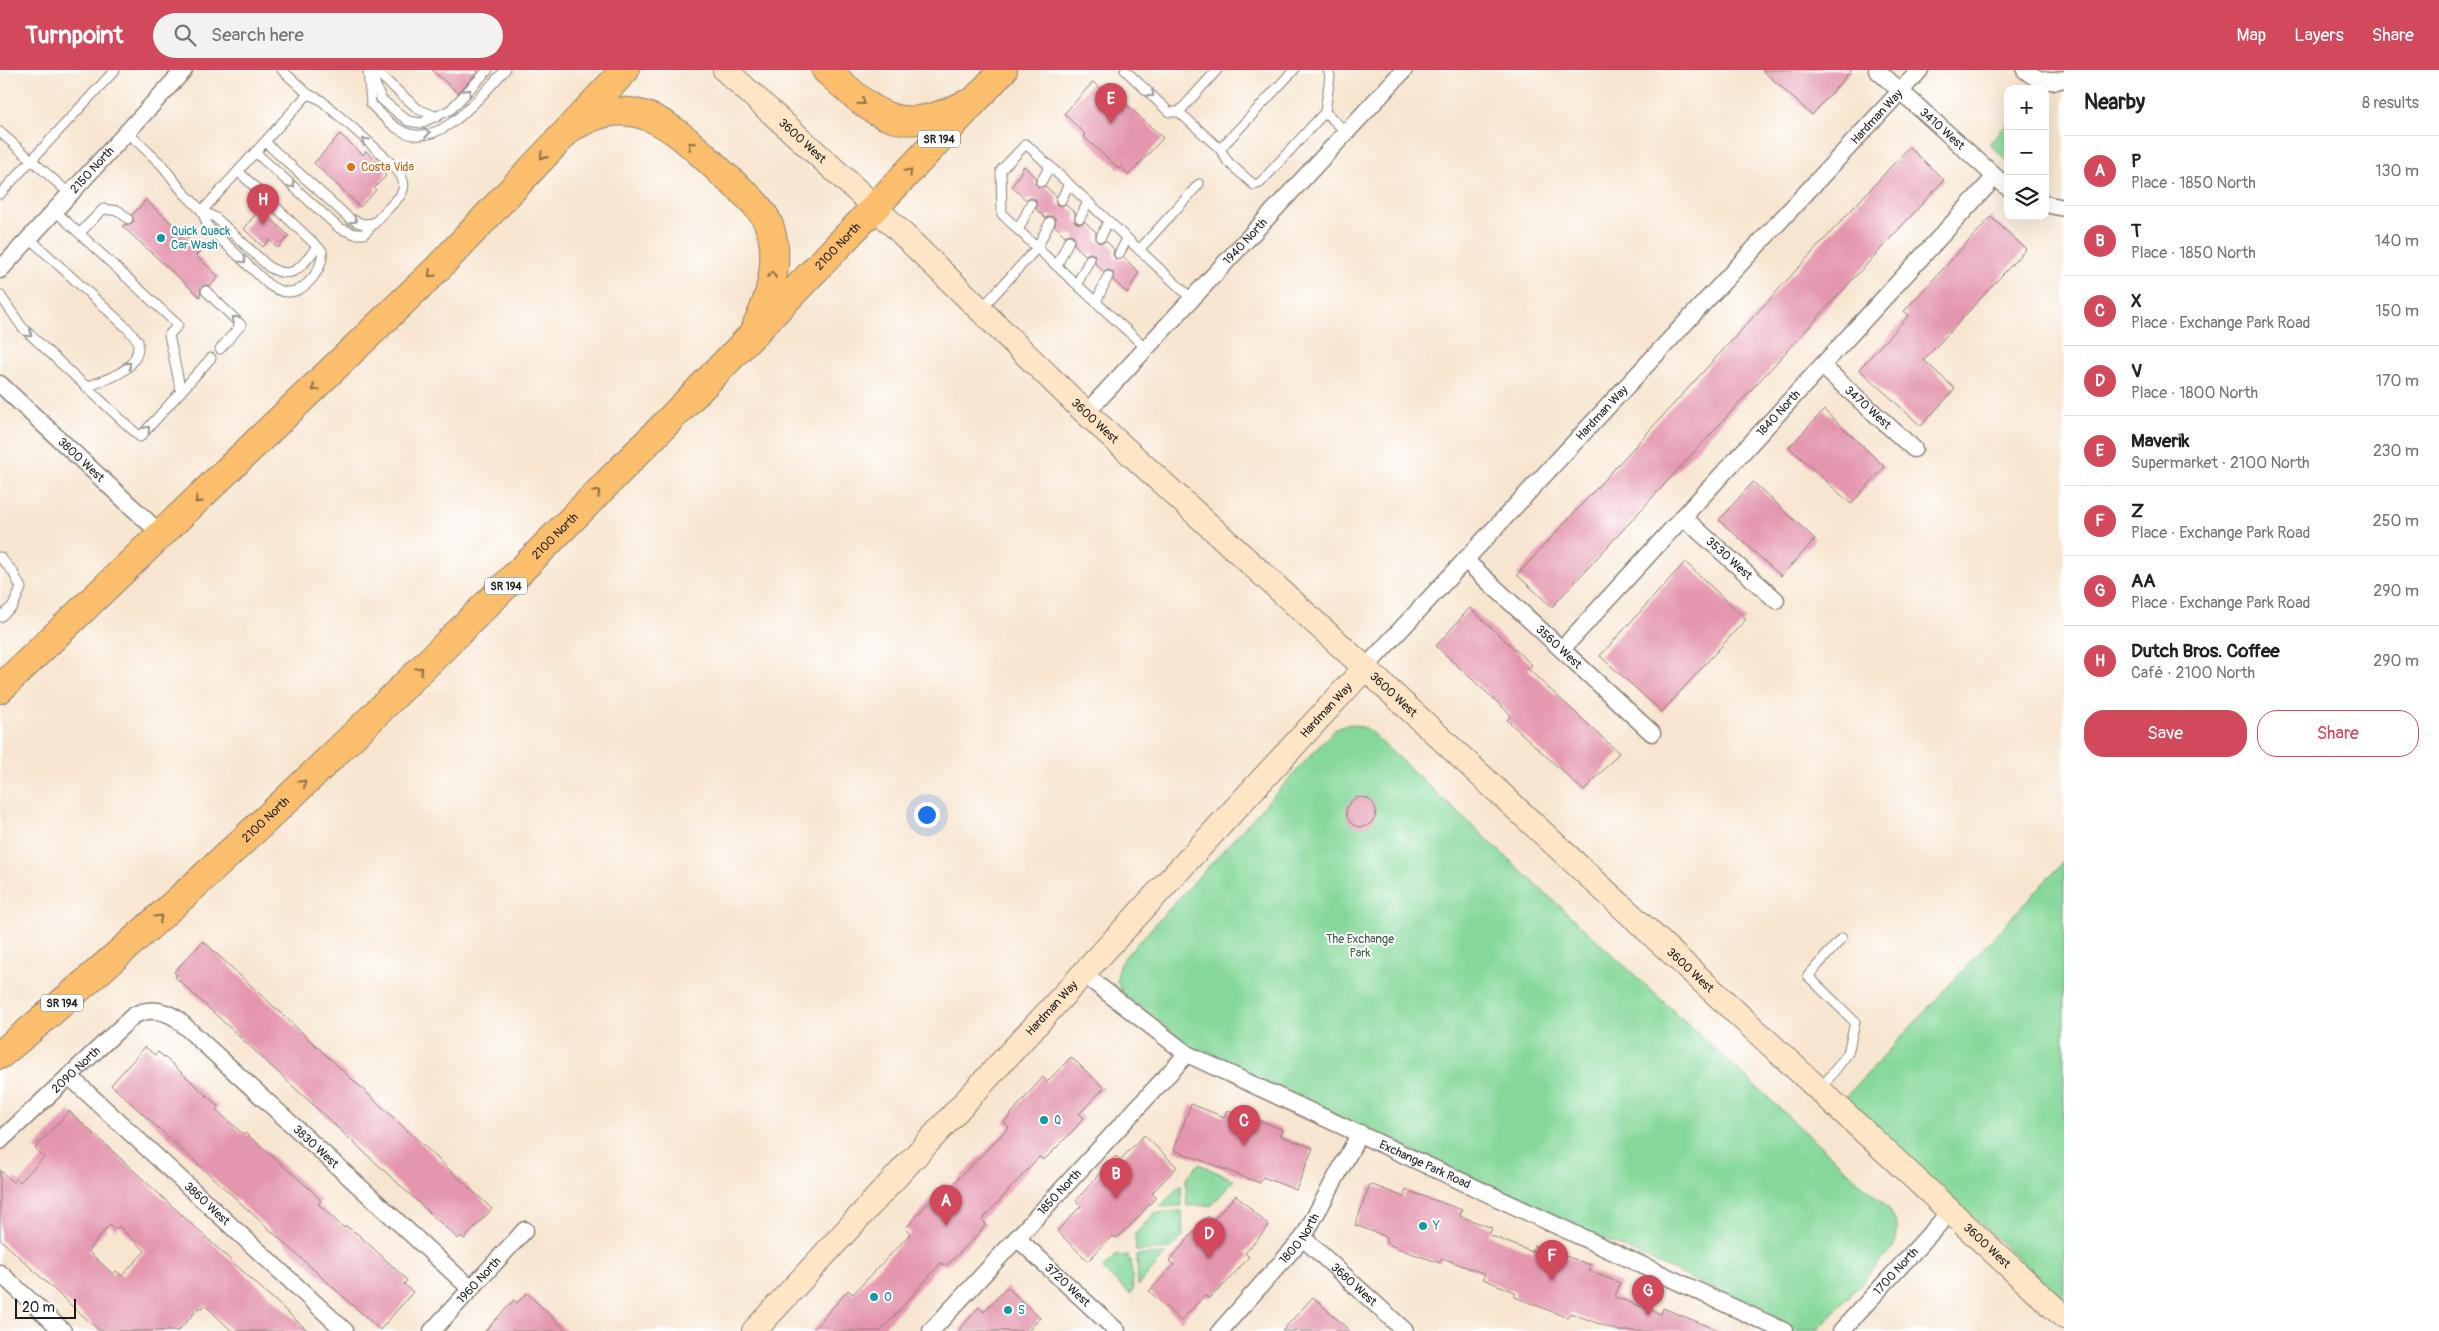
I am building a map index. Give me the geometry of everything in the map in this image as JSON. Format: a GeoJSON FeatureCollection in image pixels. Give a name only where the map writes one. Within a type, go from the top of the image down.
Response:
{"type":"FeatureCollection","features":[{"type":"Feature","properties":{"kind":"highway"},"geometry":{"type":"LineString","coordinates":[[0,689],[438,268],[625,70]]}},
{"type":"Feature","properties":{"kind":"highway"},"geometry":{"type":"LineString","coordinates":[[826,70],[876,112],[905,122],[936,117],[966,105],[979,96]]}},
{"type":"Feature","properties":{"kind":"highway","name":"2100 North"},"geometry":{"type":"LineString","coordinates":[[123,951],[322,765],[416,674],[751,337],[876,208],[1003,70]]}},
{"type":"Feature","properties":{"kind":"highway"},"geometry":{"type":"LineString","coordinates":[[570,129],[595,116],[610,113],[636,112],[657,119],[678,132],[758,207],[770,228],[773,263],[767,300],[751,337]]}},
{"type":"Feature","properties":{"kind":"highway","name":"SR 194"},"geometry":{"type":"LineString","coordinates":[[0,1055],[123,951]]}},
{"type":"Feature","properties":{"kind":"street","name":"2150 North"},"geometry":{"type":"LineString","coordinates":[[0,270],[184,70]]}},
{"type":"Feature","properties":{"kind":"street","name":"3600 West"},"geometry":{"type":"LineString","coordinates":[[725,70],[876,208],[1086,413],[1365,668],[2064,1318]]}},
{"type":"Feature","properties":{"kind":"street","name":"1940 North"},"geometry":{"type":"LineString","coordinates":[[1086,413],[1404,70]]}},
{"type":"Feature","properties":{"kind":"street","name":"3410 West"},"geometry":{"type":"LineString","coordinates":[[1877,70],[2004,185]]}},
{"type":"Feature","properties":{"kind":"street","name":"Hardman Way"},"geometry":{"type":"LineString","coordinates":[[754,1331],[1082,973],[1920,70]]}},
{"type":"Feature","properties":{"kind":"street"},"geometry":{"type":"LineString","coordinates":[[2025,70],[2040,80],[2062,80]]}},
{"type":"Feature","properties":{"kind":"street","name":"1840 North"},"geometry":{"type":"LineString","coordinates":[[1562,649],[1995,177]]}},
{"type":"Feature","properties":{"kind":"street"},"geometry":{"type":"LineString","coordinates":[[2049,205],[2064,208]]}},
{"type":"Feature","properties":{"kind":"street","name":"3470 West"},"geometry":{"type":"LineString","coordinates":[[1822,366],[1914,449]]}},
{"type":"Feature","properties":{"kind":"street","name":"3800 West"},"geometry":{"type":"LineString","coordinates":[[0,384],[162,535]]}},
{"type":"Feature","properties":{"kind":"street","name":"3530 West"},"geometry":{"type":"LineString","coordinates":[[1684,517],[1776,600]]}},
{"type":"Feature","properties":{"kind":"street","name":"3560 West"},"geometry":{"type":"LineString","coordinates":[[1465,560],[1652,733]]}},
{"type":"Feature","properties":{"kind":"street","name":"2100 North"},"geometry":{"type":"LineString","coordinates":[[0,1065],[123,951]]}},
{"type":"Feature","properties":{"kind":"street","name":"Exchange Park Road"},"geometry":{"type":"LineString","coordinates":[[1082,973],[1187,1054],[1784,1331]]}},
{"type":"Feature","properties":{"kind":"street","name":"2090 North"},"geometry":{"type":"LineString","coordinates":[[0,1141],[133,1016],[144,1011],[156,1010]]}},
{"type":"Feature","properties":{"kind":"street","name":"3830 West"},"geometry":{"type":"LineString","coordinates":[[156,1010],[176,1018],[471,1289]]}},
{"type":"Feature","properties":{"kind":"street","name":"1850 North"},"geometry":{"type":"LineString","coordinates":[[931,1331],[1187,1054]]}},
{"type":"Feature","properties":{"kind":"street","name":"3860 West"},"geometry":{"type":"LineString","coordinates":[[69,1076],[345,1331]]}},
{"type":"Feature","properties":{"kind":"street","name":"1800 North"},"geometry":{"type":"LineString","coordinates":[[1220,1331],[1304,1238],[1360,1133]]}},
{"type":"Feature","properties":{"kind":"street","name":"1700 North"},"geometry":{"type":"LineString","coordinates":[[1841,1331],[1950,1212]]}},
{"type":"Feature","properties":{"kind":"street","name":"1960 North"},"geometry":{"type":"LineString","coordinates":[[432,1331],[525,1230]]}},
{"type":"Feature","properties":{"kind":"street","name":"3720 West"},"geometry":{"type":"LineString","coordinates":[[1016,1238],[1117,1331]]}},
{"type":"Feature","properties":{"kind":"street","name":"3680 West"},"geometry":{"type":"LineString","coordinates":[[1304,1238],[1405,1331]]}},
{"type":"Feature","properties":{"kind":"street"},"geometry":{"type":"LineString","coordinates":[[0,1273],[63,1331]]}},
{"type":"Feature","properties":{"kind":"lane"},"geometry":{"type":"LineString","coordinates":[[0,194],[115,70]]}},
{"type":"Feature","properties":{"kind":"lane"},"geometry":{"type":"LineString","coordinates":[[256,152],[339,228],[355,234],[364,234],[404,190],[401,176],[321,100],[308,94],[282,70]]}},
{"type":"Feature","properties":{"kind":"lane"},"geometry":{"type":"LineString","coordinates":[[369,70],[372,104],[399,130],[414,134],[442,130],[450,125],[505,70]]}},
{"type":"Feature","properties":{"kind":"lane"},"geometry":{"type":"LineString","coordinates":[[369,70],[381,99],[408,121],[421,122],[450,110],[488,70]]}},
{"type":"Feature","properties":{"kind":"lane"},"geometry":{"type":"LineString","coordinates":[[374,70],[418,109],[437,117]]}},
{"type":"Feature","properties":{"kind":"lane"},"geometry":{"type":"LineString","coordinates":[[1125,70],[1170,112],[1179,112],[1220,149],[1228,162],[1254,185],[1260,183],[1325,112],[1330,76],[1328,70]]}},
{"type":"Feature","properties":{"kind":"lane"},"geometry":{"type":"LineString","coordinates":[[1179,112],[1217,70]]}},
{"type":"Feature","properties":{"kind":"lane"},"geometry":{"type":"LineString","coordinates":[[1220,149],[1294,70]]}},
{"type":"Feature","properties":{"kind":"lane"},"geometry":{"type":"LineString","coordinates":[[202,210],[308,94]]}},
{"type":"Feature","properties":{"kind":"lane"},"geometry":{"type":"LineString","coordinates":[[1325,112],[1346,132]]}},
{"type":"Feature","properties":{"kind":"lane"},"geometry":{"type":"LineString","coordinates":[[0,132],[70,194]]}},
{"type":"Feature","properties":{"kind":"lane"},"geometry":{"type":"LineString","coordinates":[[126,132],[162,165],[183,192],[202,210],[216,218],[269,267],[286,275],[294,272],[317,247]]}},
{"type":"Feature","properties":{"kind":"lane"},"geometry":{"type":"LineString","coordinates":[[265,142],[356,223],[375,222]]}},
{"type":"Feature","properties":{"kind":"lane"},"geometry":{"type":"LineString","coordinates":[[1146,348],[1002,214],[1001,170],[1026,144],[1192,299]]}},
{"type":"Feature","properties":{"kind":"lane"},"geometry":{"type":"LineString","coordinates":[[1041,182],[1050,166]]}},
{"type":"Feature","properties":{"kind":"lane"},"geometry":{"type":"LineString","coordinates":[[202,210],[208,227],[269,285],[279,291],[290,292],[300,288],[317,272],[322,264],[322,256],[317,247],[238,171]]}},
{"type":"Feature","properties":{"kind":"lane"},"geometry":{"type":"LineString","coordinates":[[1061,200],[1069,184]]}},
{"type":"Feature","properties":{"kind":"lane"},"geometry":{"type":"LineString","coordinates":[[1139,250],[1199,184]]}},
{"type":"Feature","properties":{"kind":"lane"},"geometry":{"type":"LineString","coordinates":[[1080,218],[1088,202]]}},
{"type":"Feature","properties":{"kind":"lane"},"geometry":{"type":"LineString","coordinates":[[1018,230],[1031,204]]}},
{"type":"Feature","properties":{"kind":"lane"},"geometry":{"type":"LineString","coordinates":[[80,233],[103,209],[119,211],[128,219]]}},
{"type":"Feature","properties":{"kind":"lane"},"geometry":{"type":"LineString","coordinates":[[54,210],[178,325],[169,335],[181,392]]}},
{"type":"Feature","properties":{"kind":"lane"},"geometry":{"type":"LineString","coordinates":[[1101,237],[1108,221]]}},
{"type":"Feature","properties":{"kind":"lane"},"geometry":{"type":"LineString","coordinates":[[980,310],[1037,248],[1050,222]]}},
{"type":"Feature","properties":{"kind":"lane"},"geometry":{"type":"LineString","coordinates":[[29,238],[127,328],[138,341],[138,354],[123,371],[86,387]]}},
{"type":"Feature","properties":{"kind":"lane"},"geometry":{"type":"LineString","coordinates":[[1119,254],[1127,239]]}},
{"type":"Feature","properties":{"kind":"lane"},"geometry":{"type":"LineString","coordinates":[[1057,266],[1069,240]]}},
{"type":"Feature","properties":{"kind":"lane"},"geometry":{"type":"LineString","coordinates":[[1077,284],[1090,259]]}},
{"type":"Feature","properties":{"kind":"lane"},"geometry":{"type":"LineString","coordinates":[[1096,302],[1108,276]]}},
{"type":"Feature","properties":{"kind":"lane"},"geometry":{"type":"LineString","coordinates":[[206,291],[241,325],[220,349]]}},
{"type":"Feature","properties":{"kind":"lane"},"geometry":{"type":"LineString","coordinates":[[0,295],[22,327],[140,437],[211,358]]}},
{"type":"Feature","properties":{"kind":"lane"},"geometry":{"type":"LineString","coordinates":[[0,556],[21,588],[13,606],[0,617]]}},
{"type":"Feature","properties":{"kind":"lane"},"geometry":{"type":"LineString","coordinates":[[1820,1090],[1848,1053],[1855,1022],[1808,976],[1842,938]]}},
{"type":"Feature","properties":{"kind":"green space"},"geometry":{"type":"Polygon","coordinates":[[[2004,127],[2004,157],[1989,144],[2004,127]]]}},
{"type":"Feature","properties":{"kind":"green space","name":"The Exchange Park"},"geometry":{"type":"Polygon","coordinates":[[[1350,724],[1366,728],[1889,1209],[1897,1228],[1897,1237],[1893,1248],[1818,1330],[1794,1331],[1777,1318],[1214,1060],[1192,1047],[1123,995],[1117,981],[1118,968],[1123,959],[1335,729],[1350,724]]]}},
{"type":"Feature","properties":{"kind":"green space"},"geometry":{"type":"Polygon","coordinates":[[[2064,861],[2064,1300],[1844,1099],[2064,861]]]}},
{"type":"Feature","properties":{"kind":"green space"},"geometry":{"type":"Polygon","coordinates":[[[1199,1164],[1234,1180],[1212,1205],[1187,1206],[1186,1178],[1199,1164]]]}},
{"type":"Feature","properties":{"kind":"green space"},"geometry":{"type":"Polygon","coordinates":[[[1181,1184],[1182,1206],[1160,1207],[1181,1184]]]}},
{"type":"Feature","properties":{"kind":"green space"},"geometry":{"type":"Polygon","coordinates":[[[1182,1211],[1183,1236],[1171,1249],[1136,1251],[1135,1234],[1155,1213],[1182,1211]]]}},
{"type":"Feature","properties":{"kind":"green space"},"geometry":{"type":"Polygon","coordinates":[[[1166,1254],[1138,1286],[1137,1255],[1166,1254]]]}},
{"type":"Feature","properties":{"kind":"green space"},"geometry":{"type":"Polygon","coordinates":[[[1128,1255],[1128,1261],[1131,1261],[1133,1291],[1130,1294],[1102,1269],[1115,1256],[1128,1255]]]}},
{"type":"Feature","properties":{"kind":"building"},"geometry":{"type":"Polygon","coordinates":[[[432,70],[479,70],[458,93],[432,70]]]}},
{"type":"Feature","properties":{"kind":"building"},"geometry":{"type":"Polygon","coordinates":[[[1762,70],[1852,70],[1812,115],[1762,70]]]}},
{"type":"Feature","properties":{"kind":"building"},"geometry":{"type":"Polygon","coordinates":[[[1093,82],[1120,107],[1124,102],[1163,138],[1129,175],[1121,167],[1119,169],[1083,136],[1085,134],[1064,114],[1093,82]]]}},
{"type":"Feature","properties":{"kind":"building","name":"Costa Vida"},"geometry":{"type":"Polygon","coordinates":[[[340,134],[363,155],[366,151],[387,171],[384,174],[386,176],[374,188],[376,190],[360,207],[314,163],[340,134]]]}},
{"type":"Feature","properties":{"kind":"building"},"geometry":{"type":"Polygon","coordinates":[[[1909,147],[1944,180],[1552,607],[1517,575],[1909,147]]]}},
{"type":"Feature","properties":{"kind":"building"},"geometry":{"type":"Polygon","coordinates":[[[1024,166],[1036,178],[1035,183],[1038,187],[1045,186],[1056,196],[1056,204],[1061,206],[1065,204],[1075,213],[1075,222],[1080,224],[1085,222],[1096,232],[1096,241],[1101,243],[1106,241],[1114,249],[1113,255],[1116,259],[1124,258],[1139,272],[1127,293],[1113,280],[1113,272],[1108,270],[1104,272],[1095,263],[1095,255],[1090,253],[1085,255],[1074,244],[1074,236],[1069,234],[1065,236],[1055,226],[1055,218],[1050,216],[1045,218],[1036,209],[1036,200],[1031,198],[1026,200],[1012,187],[1024,166]]]}},
{"type":"Feature","properties":{"kind":"building","name":"Quick Quack Car Wash"},"geometry":{"type":"Polygon","coordinates":[[[146,200],[201,250],[196,255],[219,277],[210,286],[205,285],[201,287],[200,297],[122,226],[132,223],[134,220],[132,215],[146,200]]]}},
{"type":"Feature","properties":{"kind":"building"},"geometry":{"type":"Polygon","coordinates":[[[260,208],[289,236],[278,248],[269,240],[263,247],[244,229],[260,208]]]}},
{"type":"Feature","properties":{"kind":"building"},"geometry":{"type":"Polygon","coordinates":[[[1991,217],[2026,249],[1924,360],[1955,389],[1921,426],[1859,369],[1909,315],[1904,311],[1991,217]]]}},
{"type":"Feature","properties":{"kind":"building"},"geometry":{"type":"Polygon","coordinates":[[[1824,410],[1885,467],[1851,504],[1789,447],[1824,410]]]}},
{"type":"Feature","properties":{"kind":"building"},"geometry":{"type":"Polygon","coordinates":[[[1753,482],[1815,539],[1781,576],[1719,520],[1753,482]]]}},
{"type":"Feature","properties":{"kind":"building"},"geometry":{"type":"Polygon","coordinates":[[[1685,562],[1746,619],[1662,712],[1600,656],[1685,562]]]}},
{"type":"Feature","properties":{"kind":"building"},"geometry":{"type":"Polygon","coordinates":[[[1470,608],[1532,665],[1528,669],[1619,753],[1584,791],[1507,720],[1511,715],[1436,646],[1470,608]]]}},
{"type":"Feature","properties":{"kind":"building"},"geometry":{"type":"Polygon","coordinates":[[[1361,797],[1372,801],[1376,812],[1372,823],[1361,827],[1350,823],[1346,812],[1350,801],[1361,797]]]}},
{"type":"Feature","properties":{"kind":"building"},"geometry":{"type":"Polygon","coordinates":[[[203,941],[492,1209],[464,1239],[461,1236],[458,1239],[175,977],[177,975],[174,972],[203,941]]]}},
{"type":"Feature","properties":{"kind":"building"},"geometry":{"type":"Polygon","coordinates":[[[145,1047],[155,1055],[158,1052],[170,1062],[219,1107],[216,1110],[310,1189],[321,1201],[318,1204],[344,1228],[346,1226],[359,1235],[407,1280],[404,1284],[413,1292],[380,1330],[111,1085],[145,1047]]]}},
{"type":"Feature","properties":{"kind":"building"},"geometry":{"type":"Polygon","coordinates":[[[1071,1057],[1104,1088],[1079,1114],[1084,1118],[1071,1133],[1044,1160],[1039,1157],[982,1220],[986,1224],[973,1240],[946,1266],[941,1263],[881,1331],[812,1331],[848,1290],[853,1294],[911,1233],[906,1228],[945,1183],[950,1187],[1009,1127],[1004,1122],[1043,1077],[1047,1082],[1071,1057]]]}},
{"type":"Feature","properties":{"kind":"building"},"geometry":{"type":"Polygon","coordinates":[[[1191,1104],[1224,1117],[1227,1110],[1269,1124],[1283,1130],[1281,1136],[1313,1148],[1296,1190],[1263,1177],[1260,1183],[1174,1150],[1191,1104]]]}},
{"type":"Feature","properties":{"kind":"building"},"geometry":{"type":"Polygon","coordinates":[[[69,1111],[308,1331],[232,1331],[205,1305],[202,1308],[200,1307],[178,1331],[100,1331],[0,1239],[0,1170],[13,1182],[16,1178],[20,1182],[44,1157],[35,1148],[69,1111]],[[110,1224],[88,1251],[113,1274],[116,1271],[122,1276],[145,1251],[119,1226],[115,1230],[110,1224]]]}},
{"type":"Feature","properties":{"kind":"building"},"geometry":{"type":"Polygon","coordinates":[[[1144,1135],[1177,1167],[1152,1193],[1156,1197],[1132,1224],[1117,1238],[1112,1236],[1088,1261],[1057,1231],[1081,1206],[1076,1201],[1105,1167],[1116,1156],[1120,1160],[1144,1135]]]}},
{"type":"Feature","properties":{"kind":"building"},"geometry":{"type":"Polygon","coordinates":[[[1370,1184],[1404,1197],[1406,1190],[1462,1210],[1460,1216],[1492,1228],[1489,1235],[1532,1252],[1534,1245],[1591,1265],[1589,1271],[1620,1283],[1615,1297],[1661,1314],[1663,1308],[1720,1331],[1619,1331],[1570,1313],[1568,1318],[1515,1297],[1515,1292],[1483,1279],[1485,1274],[1442,1258],[1440,1263],[1405,1251],[1386,1243],[1387,1237],[1355,1225],[1370,1184]]]}},
{"type":"Feature","properties":{"kind":"building"},"geometry":{"type":"Polygon","coordinates":[[[1236,1195],[1269,1226],[1245,1253],[1249,1257],[1225,1284],[1209,1298],[1204,1296],[1181,1321],[1149,1291],[1174,1265],[1169,1261],[1198,1227],[1208,1216],[1213,1220],[1236,1195]]]}},
{"type":"Feature","properties":{"kind":"building","name":"S"},"geometry":{"type":"Polygon","coordinates":[[[1007,1287],[1040,1318],[1028,1331],[958,1331],[979,1307],[984,1312],[1007,1287]]]}},
{"type":"Feature","properties":{"kind":"building"},"geometry":{"type":"Polygon","coordinates":[[[527,1293],[567,1331],[485,1331],[514,1300],[517,1303],[527,1293]]]}},
{"type":"Feature","properties":{"kind":"building"},"geometry":{"type":"Polygon","coordinates":[[[1313,1297],[1350,1331],[1282,1331],[1313,1297]]]}},
{"type":"Feature","properties":{"kind":"place","name":"Maverik"},"geometry":{"type":"Point","coordinates":[1111,124]}},
{"type":"Feature","properties":{"kind":"place","name":"Costa Vida"},"geometry":{"type":"Point","coordinates":[351,167]}},
{"type":"Feature","properties":{"kind":"place","name":"Dutch Bros. Coffee"},"geometry":{"type":"Point","coordinates":[263,225]}},
{"type":"Feature","properties":{"kind":"place","name":"Quick Quack Car Wash"},"geometry":{"type":"Point","coordinates":[161,238]}},
{"type":"Feature","properties":{"kind":"place","name":"Q"},"geometry":{"type":"Point","coordinates":[1044,1120]}},
{"type":"Feature","properties":{"kind":"place","name":"X"},"geometry":{"type":"Point","coordinates":[1244,1146]}},
{"type":"Feature","properties":{"kind":"place","name":"T"},"geometry":{"type":"Point","coordinates":[1116,1199]}},
{"type":"Feature","properties":{"kind":"place","name":"P"},"geometry":{"type":"Point","coordinates":[946,1226]}},
{"type":"Feature","properties":{"kind":"place","name":"Y"},"geometry":{"type":"Point","coordinates":[1423,1226]}},
{"type":"Feature","properties":{"kind":"place","name":"V"},"geometry":{"type":"Point","coordinates":[1209,1259]}},
{"type":"Feature","properties":{"kind":"place","name":"Z"},"geometry":{"type":"Point","coordinates":[1552,1281]}},
{"type":"Feature","properties":{"kind":"place","name":"O"},"geometry":{"type":"Point","coordinates":[874,1297]}},
{"type":"Feature","properties":{"kind":"place","name":"S"},"geometry":{"type":"Point","coordinates":[1008,1310]}},
{"type":"Feature","properties":{"kind":"place","name":"AA"},"geometry":{"type":"Point","coordinates":[1648,1316]}}]}
